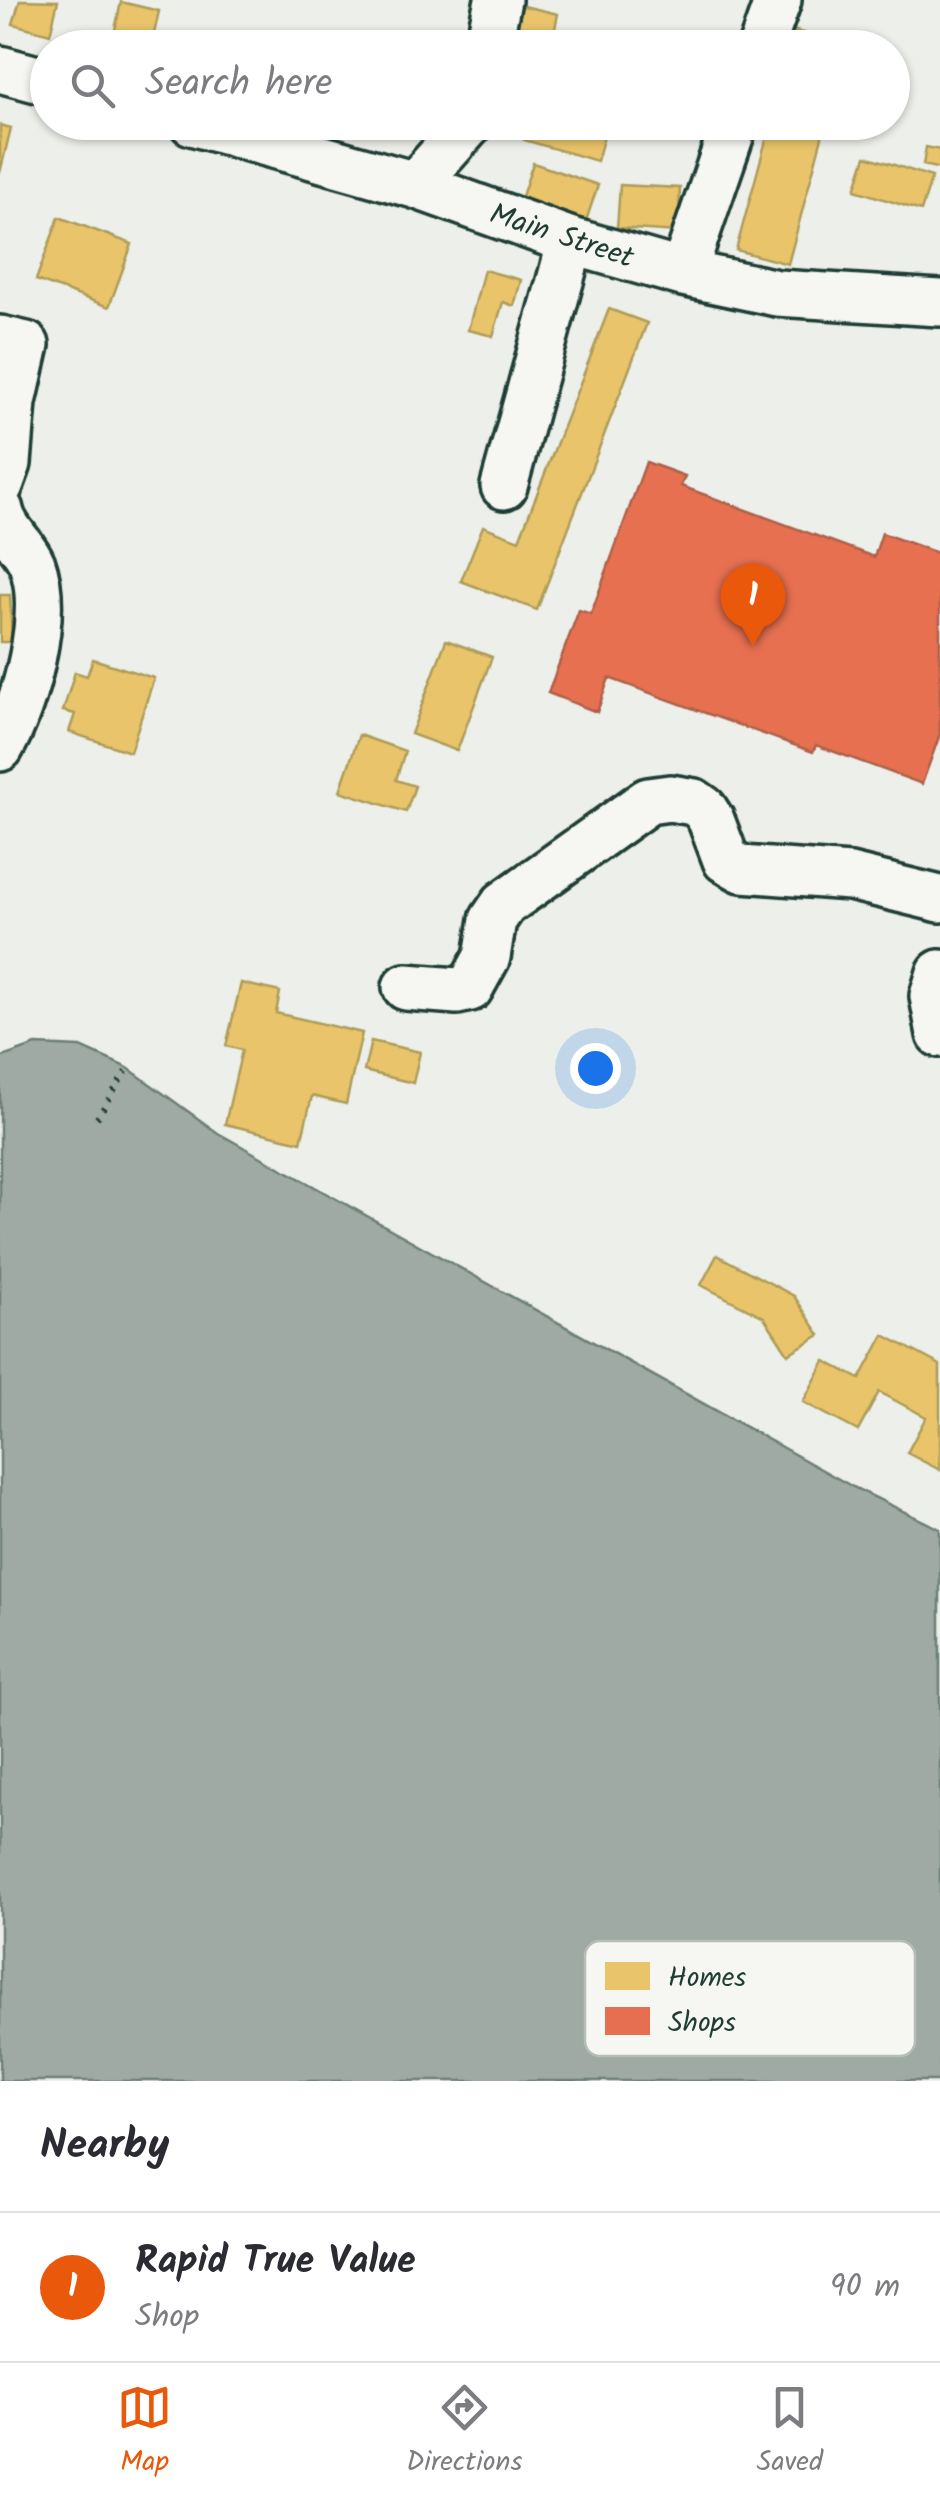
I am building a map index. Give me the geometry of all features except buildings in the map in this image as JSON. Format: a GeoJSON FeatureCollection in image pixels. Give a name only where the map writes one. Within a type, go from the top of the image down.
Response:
{"type":"FeatureCollection","features":[{"type":"Feature","properties":{"kind":"street"},"geometry":{"type":"LineString","coordinates":[[492,30],[498,0]]}},
{"type":"Feature","properties":{"kind":"street"},"geometry":{"type":"LineString","coordinates":[[767,30],[778,0]]}},
{"type":"Feature","properties":{"kind":"street"},"geometry":{"type":"LineString","coordinates":[[0,69],[30,77]]}},
{"type":"Feature","properties":{"kind":"street","name":"Main Street"},"geometry":{"type":"LineString","coordinates":[[257,140],[415,184],[571,240],[684,273],[777,293],[940,303]]}},
{"type":"Feature","properties":{"kind":"street"},"geometry":{"type":"LineString","coordinates":[[415,184],[455,140]]}},
{"type":"Feature","properties":{"kind":"street"},"geometry":{"type":"LineString","coordinates":[[684,273],[730,140]]}},
{"type":"Feature","properties":{"kind":"street"},"geometry":{"type":"LineString","coordinates":[[504,486],[571,240]]}},
{"type":"Feature","properties":{"kind":"street"},"geometry":{"type":"LineString","coordinates":[[0,338],[26,346],[13,402],[8,463],[0,485]]}},
{"type":"Feature","properties":{"kind":"street"},"geometry":{"type":"LineString","coordinates":[[0,510],[1,519],[32,563],[39,610],[28,676],[0,748]]}},
{"type":"Feature","properties":{"kind":"street"},"geometry":{"type":"LineString","coordinates":[[406,987],[457,991],[470,988],[488,957],[493,920],[504,904],[648,801],[670,798],[694,802],[704,809],[726,860],[742,869],[850,878],[940,899]]}},
{"type":"Feature","properties":{"kind":"street"},"geometry":{"type":"LineString","coordinates":[[940,973],[932,996],[940,1034]]}},
{"type":"Feature","properties":{"kind":"path"},"geometry":{"type":"LineString","coordinates":[[97,1118],[128,1068]]}},
{"type":"Feature","properties":{"kind":"shaded area"},"geometry":{"type":"Polygon","coordinates":[[[36,1045],[81,1047],[128,1068],[218,1133],[853,1487],[940,1529],[940,2081],[0,2081],[0,1058],[36,1045]]]}},
{"type":"Feature","properties":{"kind":"place","name":"Rapid True Value"},"geometry":{"type":"Point","coordinates":[753,646]}}]}
